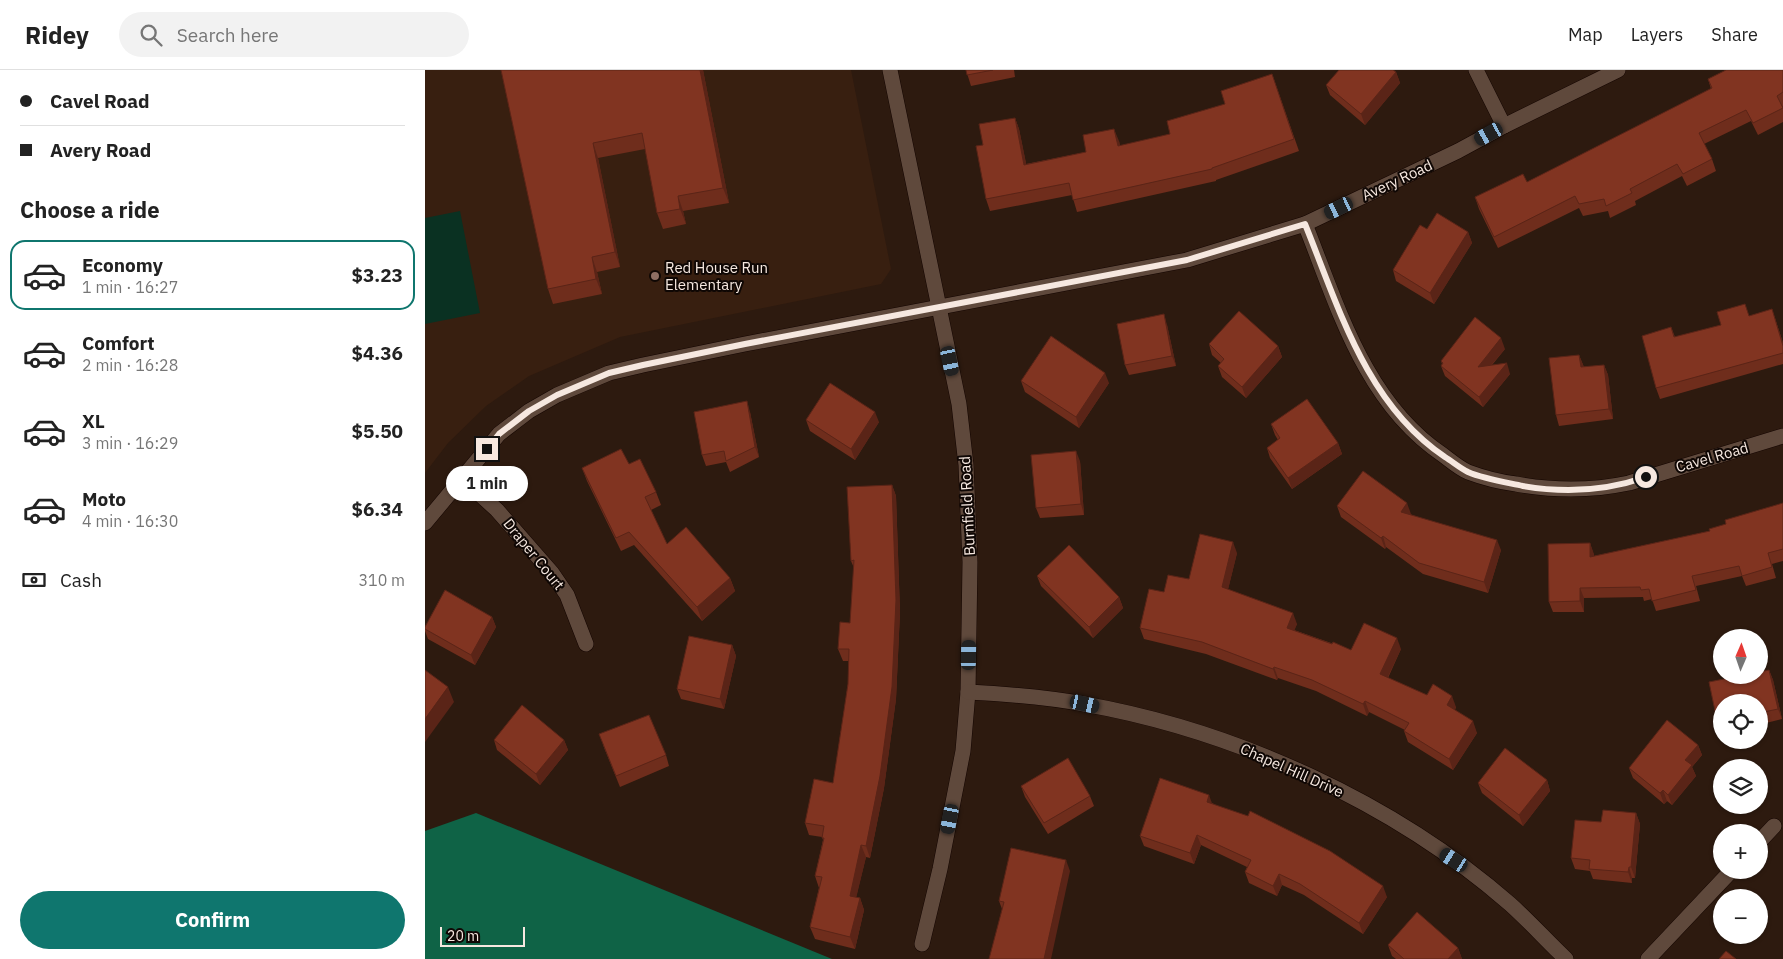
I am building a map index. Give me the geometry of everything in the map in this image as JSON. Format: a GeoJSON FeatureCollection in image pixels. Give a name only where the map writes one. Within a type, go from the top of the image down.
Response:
{"type":"FeatureCollection","features":[{"type":"Feature","properties":{"kind":"street","name":"Burnfield Road"},"geometry":{"type":"LineString","coordinates":[[890,70],[959,404],[966,465],[970,562],[968,692],[963,751],[940,869],[922,944]]}},
{"type":"Feature","properties":{"kind":"street"},"geometry":{"type":"LineString","coordinates":[[1476,70],[1504,126]]}},
{"type":"Feature","properties":{"kind":"street","name":"Avery Road"},"geometry":{"type":"LineString","coordinates":[[425,523],[499,434],[529,411],[557,395],[609,373],[689,355],[1187,260],[1305,224],[1458,151],[1504,126],[1618,70]]}},
{"type":"Feature","properties":{"kind":"street","name":"Cavel Road"},"geometry":{"type":"LineString","coordinates":[[1305,224],[1352,342],[1381,393],[1415,434],[1467,471],[1487,478],[1538,488],[1573,490],[1607,488],[1783,436]]}},
{"type":"Feature","properties":{"kind":"street","name":"Draper Court"},"geometry":{"type":"LineString","coordinates":[[462,478],[497,510],[552,573],[567,596],[586,644]]}},
{"type":"Feature","properties":{"kind":"street","name":"Chapel Hill Drive"},"geometry":{"type":"LineString","coordinates":[[968,692],[1029,696],[1066,701],[1160,721],[1228,742],[1287,765],[1350,795],[1395,821],[1454,860],[1510,904],[1566,959]]}},
{"type":"Feature","properties":{"kind":"street"},"geometry":{"type":"LineString","coordinates":[[1768,832],[1774,826]]}},
{"type":"Feature","properties":{"kind":"street"},"geometry":{"type":"LineString","coordinates":[[1648,959],[1724,879]]}},
{"type":"Feature","properties":{"kind":"shaded area","name":"Red House Run Elementary"},"geometry":{"type":"Polygon","coordinates":[[[425,70],[851,70],[891,269],[881,284],[620,337],[529,376],[486,406],[448,443],[425,473],[425,70]]]}},
{"type":"Feature","properties":{"kind":"green space"},"geometry":{"type":"Polygon","coordinates":[[[460,211],[480,313],[425,324],[425,218],[460,211]]]}},
{"type":"Feature","properties":{"kind":"green space"},"geometry":{"type":"Polygon","coordinates":[[[476,813],[832,959],[425,959],[425,831],[476,813]]]}},
{"type":"Feature","properties":{"kind":"building"},"geometry":{"type":"Polygon","coordinates":[[[501,70],[700,70],[723,188],[678,196],[680,209],[657,213],[642,133],[593,143],[615,252],[592,257],[596,279],[548,289],[501,70]]]}},
{"type":"Feature","properties":{"kind":"building"},"geometry":{"type":"Polygon","coordinates":[[[966,70],[993,70],[967,75],[966,70]]]}},
{"type":"Feature","properties":{"kind":"building"},"geometry":{"type":"Polygon","coordinates":[[[1339,70],[1393,70],[1396,72],[1361,114],[1326,85],[1339,70]]]}},
{"type":"Feature","properties":{"kind":"building"},"geometry":{"type":"Polygon","coordinates":[[[1726,70],[1783,70],[1783,92],[1777,96],[1783,108],[1753,123],[1746,110],[1699,133],[1712,159],[1683,174],[1677,164],[1630,189],[1632,193],[1606,206],[1604,199],[1579,204],[1575,196],[1494,237],[1475,197],[1523,174],[1527,182],[1712,88],[1708,79],[1726,70]]]}},
{"type":"Feature","properties":{"kind":"building"},"geometry":{"type":"Polygon","coordinates":[[[1272,74],[1294,139],[1212,169],[1073,200],[1069,183],[986,199],[976,146],[983,145],[979,124],[1015,118],[1024,165],[1086,152],[1083,135],[1114,129],[1118,146],[1170,134],[1167,121],[1225,104],[1221,91],[1272,74]]]}},
{"type":"Feature","properties":{"kind":"building"},"geometry":{"type":"Polygon","coordinates":[[[1437,213],[1468,232],[1430,293],[1393,270],[1420,225],[1427,229],[1437,213]]]}},
{"type":"Feature","properties":{"kind":"building"},"geometry":{"type":"Polygon","coordinates":[[[1745,304],[1749,316],[1772,309],[1783,346],[1783,353],[1656,388],[1642,336],[1671,327],[1674,337],[1721,325],[1717,312],[1745,304]]]}},
{"type":"Feature","properties":{"kind":"building"},"geometry":{"type":"Polygon","coordinates":[[[1239,311],[1278,346],[1242,387],[1218,366],[1224,359],[1209,344],[1239,311]]]}},
{"type":"Feature","properties":{"kind":"building"},"geometry":{"type":"Polygon","coordinates":[[[1164,314],[1172,356],[1125,365],[1117,324],[1164,314]]]}},
{"type":"Feature","properties":{"kind":"building"},"geometry":{"type":"Polygon","coordinates":[[[1475,317],[1501,338],[1478,367],[1507,363],[1479,397],[1441,366],[1443,363],[1441,361],[1475,317]]]}},
{"type":"Feature","properties":{"kind":"building"},"geometry":{"type":"Polygon","coordinates":[[[1051,336],[1105,373],[1076,417],[1021,381],[1051,336]]]}},
{"type":"Feature","properties":{"kind":"building"},"geometry":{"type":"Polygon","coordinates":[[[1579,355],[1581,367],[1604,365],[1609,409],[1556,415],[1549,358],[1579,355]]]}},
{"type":"Feature","properties":{"kind":"building"},"geometry":{"type":"Polygon","coordinates":[[[830,383],[875,412],[851,449],[806,420],[830,383]]]}},
{"type":"Feature","properties":{"kind":"building"},"geometry":{"type":"Polygon","coordinates":[[[1307,399],[1338,443],[1288,478],[1267,448],[1280,438],[1271,424],[1307,399]]]}},
{"type":"Feature","properties":{"kind":"building"},"geometry":{"type":"Polygon","coordinates":[[[747,401],[755,447],[726,461],[724,451],[702,455],[694,412],[747,401]]]}},
{"type":"Feature","properties":{"kind":"building"},"geometry":{"type":"Polygon","coordinates":[[[621,449],[629,464],[640,459],[656,492],[645,497],[667,544],[686,527],[730,578],[697,607],[629,532],[616,538],[582,468],[621,449]]]}},
{"type":"Feature","properties":{"kind":"building"},"geometry":{"type":"Polygon","coordinates":[[[1076,451],[1081,504],[1036,508],[1031,455],[1076,451]]]}},
{"type":"Feature","properties":{"kind":"building"},"geometry":{"type":"Polygon","coordinates":[[[1363,471],[1407,503],[1401,512],[1497,540],[1484,582],[1419,563],[1383,536],[1381,538],[1337,506],[1363,471]]]}},
{"type":"Feature","properties":{"kind":"building"},"geometry":{"type":"Polygon","coordinates":[[[892,485],[896,600],[892,687],[880,776],[866,846],[861,845],[850,896],[860,898],[850,937],[810,927],[822,877],[815,876],[824,838],[822,838],[824,826],[805,823],[814,779],[833,783],[848,684],[849,649],[838,649],[840,622],[850,623],[854,560],[851,561],[847,487],[892,485]]]}},
{"type":"Feature","properties":{"kind":"building"},"geometry":{"type":"Polygon","coordinates":[[[1783,503],[1783,549],[1768,553],[1772,567],[1742,576],[1739,566],[1692,576],[1696,590],[1652,601],[1649,589],[1641,590],[1640,587],[1580,588],[1580,601],[1549,602],[1548,544],[1590,543],[1590,557],[1710,531],[1709,529],[1726,524],[1725,520],[1783,503]]]}},
{"type":"Feature","properties":{"kind":"building"},"geometry":{"type":"Polygon","coordinates":[[[1200,534],[1233,542],[1222,587],[1293,613],[1287,628],[1332,644],[1333,642],[1351,650],[1364,623],[1397,638],[1380,674],[1427,695],[1433,684],[1452,696],[1447,705],[1473,721],[1449,759],[1404,731],[1409,723],[1365,701],[1363,704],[1312,680],[1274,667],[1273,669],[1202,642],[1140,628],[1149,589],[1164,592],[1168,575],[1189,579],[1200,534]]]}},
{"type":"Feature","properties":{"kind":"building"},"geometry":{"type":"Polygon","coordinates":[[[1069,545],[1119,597],[1089,627],[1037,576],[1069,545]]]}},
{"type":"Feature","properties":{"kind":"building"},"geometry":{"type":"Polygon","coordinates":[[[445,590],[492,617],[471,655],[425,629],[445,590]]]}},
{"type":"Feature","properties":{"kind":"building"},"geometry":{"type":"Polygon","coordinates":[[[689,636],[732,645],[720,699],[677,689],[689,636]]]}},
{"type":"Feature","properties":{"kind":"building"},"geometry":{"type":"Polygon","coordinates":[[[425,670],[448,687],[425,719],[425,670]]]}},
{"type":"Feature","properties":{"kind":"building"},"geometry":{"type":"Polygon","coordinates":[[[1768,670],[1778,709],[1768,711],[1768,694],[1713,694],[1713,701],[1709,682],[1713,681],[1713,684],[1768,684],[1768,670]]]}},
{"type":"Feature","properties":{"kind":"building"},"geometry":{"type":"Polygon","coordinates":[[[522,705],[564,740],[536,774],[494,740],[522,705]]]}},
{"type":"Feature","properties":{"kind":"building"},"geometry":{"type":"Polygon","coordinates":[[[649,715],[666,755],[616,776],[599,734],[649,715]]]}},
{"type":"Feature","properties":{"kind":"building"},"geometry":{"type":"Polygon","coordinates":[[[1667,720],[1698,745],[1685,760],[1692,765],[1668,795],[1663,790],[1660,793],[1629,768],[1667,720]]]}},
{"type":"Feature","properties":{"kind":"building"},"geometry":{"type":"Polygon","coordinates":[[[1505,748],[1547,780],[1519,815],[1478,783],[1505,748]]]}},
{"type":"Feature","properties":{"kind":"building"},"geometry":{"type":"Polygon","coordinates":[[[1068,758],[1090,796],[1044,823],[1021,786],[1068,758]]]}},
{"type":"Feature","properties":{"kind":"building"},"geometry":{"type":"Polygon","coordinates":[[[1160,778],[1209,795],[1207,802],[1248,816],[1250,811],[1330,851],[1383,886],[1359,923],[1300,884],[1279,874],[1273,886],[1245,872],[1251,860],[1197,835],[1190,853],[1140,836],[1160,778]]]}},
{"type":"Feature","properties":{"kind":"building"},"geometry":{"type":"Polygon","coordinates":[[[1603,810],[1636,813],[1631,867],[1629,867],[1628,872],[1589,869],[1590,860],[1571,858],[1575,820],[1601,822],[1603,810]]]}},
{"type":"Feature","properties":{"kind":"building"},"geometry":{"type":"Polygon","coordinates":[[[1011,848],[1066,860],[1044,959],[989,959],[1004,902],[999,901],[1011,848]]]}},
{"type":"Feature","properties":{"kind":"building"},"geometry":{"type":"Polygon","coordinates":[[[1417,912],[1458,948],[1448,959],[1404,959],[1388,945],[1417,912]]]}},
{"type":"Feature","properties":{"kind":"building"},"geometry":{"type":"Polygon","coordinates":[[[1726,951],[1736,959],[1719,959],[1726,951]]]}},
{"type":"Feature","properties":{"kind":"place","name":"Red House Run Elementary"},"geometry":{"type":"Point","coordinates":[655,276]}},
{"type":"Feature","properties":{"kind":"route"},"geometry":{"type":"LineString","coordinates":[[487,449],[499,434],[529,411],[557,395],[609,373],[745,344],[1187,260],[1305,224],[1352,342],[1369,373],[1395,412],[1415,434],[1434,449],[1467,471],[1487,478],[1538,488],[1573,490],[1607,488],[1646,477]]}}]}
